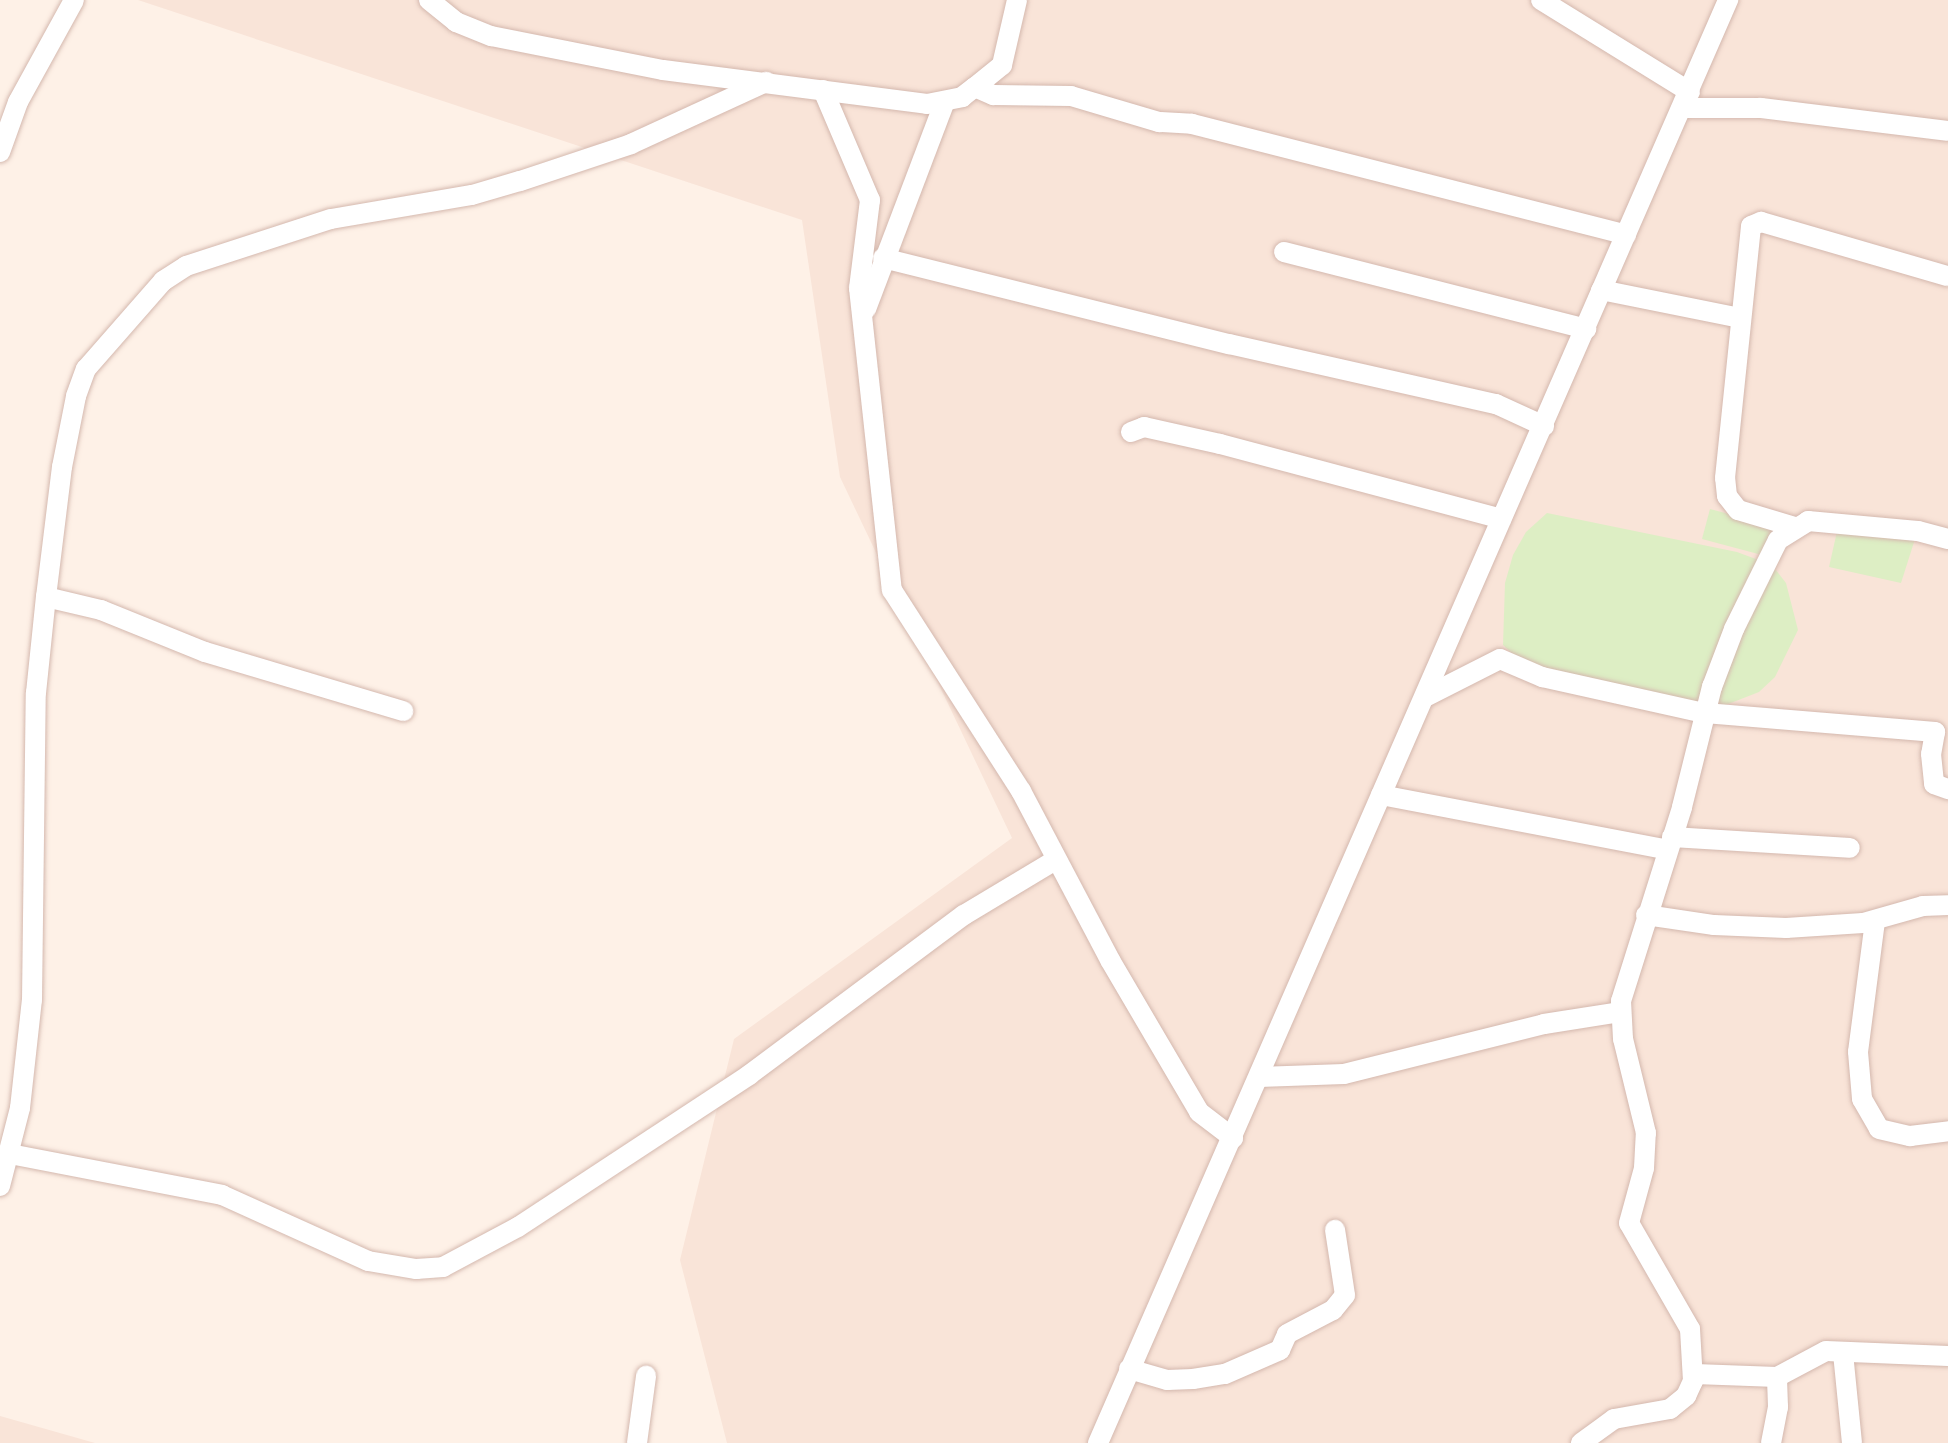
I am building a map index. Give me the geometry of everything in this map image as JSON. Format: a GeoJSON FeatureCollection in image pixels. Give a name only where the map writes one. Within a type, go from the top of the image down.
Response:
{"type":"FeatureCollection","features":[{"type":"Feature","properties":{"kind":"street"},"geometry":{"type":"LineString","coordinates":[[0,152],[18,102],[74,0]]}},
{"type":"Feature","properties":{"kind":"street"},"geometry":{"type":"LineString","coordinates":[[429,0],[456,22],[490,36],[663,70],[927,104],[975,88],[1002,65],[1017,0]]}},
{"type":"Feature","properties":{"kind":"street"},"geometry":{"type":"LineString","coordinates":[[1541,0],[1686,100],[1948,130]]}},
{"type":"Feature","properties":{"kind":"street"},"geometry":{"type":"LineString","coordinates":[[1098,1443],[1728,0]]}},
{"type":"Feature","properties":{"kind":"street"},"geometry":{"type":"LineString","coordinates":[[0,1186],[20,1108],[32,1000],[36,693],[46,598],[76,396],[86,369],[103,345],[163,281],[224,250],[331,219],[472,195],[520,181],[631,144],[766,82]]}},
{"type":"Feature","properties":{"kind":"street"},"geometry":{"type":"LineString","coordinates":[[975,88],[993,95],[1071,96],[1159,122],[1192,124],[1626,235]]}},
{"type":"Feature","properties":{"kind":"street"},"geometry":{"type":"LineString","coordinates":[[823,90],[870,200],[860,265],[870,422],[892,590],[1021,791],[1054,861],[1199,1112],[1212,1126],[1233,1138]]}},
{"type":"Feature","properties":{"kind":"street"},"geometry":{"type":"LineString","coordinates":[[864,327],[883,258],[922,170],[945,101]]}},
{"type":"Feature","properties":{"kind":"street"},"geometry":{"type":"LineString","coordinates":[[1794,527],[1738,510],[1727,496],[1725,478],[1742,340],[1740,318],[1755,223],[1948,276]]}},
{"type":"Feature","properties":{"kind":"street"},"geometry":{"type":"LineString","coordinates":[[1284,252],[1586,328]]}},
{"type":"Feature","properties":{"kind":"street"},"geometry":{"type":"LineString","coordinates":[[883,258],[1229,344],[1496,404],[1544,426]]}},
{"type":"Feature","properties":{"kind":"street"},"geometry":{"type":"LineString","coordinates":[[1601,290],[1740,318]]}},
{"type":"Feature","properties":{"kind":"street"},"geometry":{"type":"LineString","coordinates":[[1131,432],[1144,427],[1220,444],[1501,519]]}},
{"type":"Feature","properties":{"kind":"street"},"geometry":{"type":"LineString","coordinates":[[1581,1443],[1614,1419],[1670,1408],[1686,1396],[1694,1374],[1690,1329],[1630,1223],[1644,1168],[1646,1132],[1623,1039],[1621,1012],[1625,979],[1670,844],[1705,712],[1734,629],[1778,540],[1794,527],[1823,520],[1948,539]]}},
{"type":"Feature","properties":{"kind":"street"},"geometry":{"type":"LineString","coordinates":[[46,598],[101,610],[205,652],[403,711]]}},
{"type":"Feature","properties":{"kind":"street"},"geometry":{"type":"LineString","coordinates":[[1425,697],[1500,659],[1542,677],[1705,712],[1935,732],[1931,754],[1934,784],[1948,789]]}},
{"type":"Feature","properties":{"kind":"street"},"geometry":{"type":"LineString","coordinates":[[1381,795],[1670,844],[1850,848]]}},
{"type":"Feature","properties":{"kind":"street"},"geometry":{"type":"LineString","coordinates":[[10,1154],[222,1194],[368,1261],[416,1269],[443,1267],[518,1227],[749,1075],[964,914],[1054,861]]}},
{"type":"Feature","properties":{"kind":"street"},"geometry":{"type":"LineString","coordinates":[[1646,915],[1752,929],[1875,920],[1923,906],[1948,905]]}},
{"type":"Feature","properties":{"kind":"street"},"geometry":{"type":"LineString","coordinates":[[1875,920],[1858,1052],[1862,1099],[1879,1130],[1910,1136],[1948,1130]]}},
{"type":"Feature","properties":{"kind":"street"},"geometry":{"type":"LineString","coordinates":[[1259,1077],[1344,1074],[1544,1024],[1621,1012]]}},
{"type":"Feature","properties":{"kind":"street"},"geometry":{"type":"LineString","coordinates":[[1128,1369],[1167,1380],[1193,1379],[1225,1374],[1280,1350],[1287,1334],[1341,1304],[1345,1296],[1335,1230]]}},
{"type":"Feature","properties":{"kind":"street"},"geometry":{"type":"LineString","coordinates":[[1694,1374],[1776,1377],[1826,1351],[1948,1356]]}},
{"type":"Feature","properties":{"kind":"street"},"geometry":{"type":"LineString","coordinates":[[1843,1354],[1852,1443]]}},
{"type":"Feature","properties":{"kind":"street"},"geometry":{"type":"LineString","coordinates":[[637,1443],[646,1376]]}},
{"type":"Feature","properties":{"kind":"street"},"geometry":{"type":"LineString","coordinates":[[1770,1443],[1778,1407],[1776,1377]]}},
{"type":"Feature","properties":{"kind":"shaded area"},"geometry":{"type":"Polygon","coordinates":[[[138,0],[1948,0],[1948,1443],[727,1443],[680,1260],[734,1039],[1012,838],[840,477],[802,220],[138,0]]]}},
{"type":"Feature","properties":{"kind":"shaded area"},"geometry":{"type":"Polygon","coordinates":[[[0,1416],[95,1443],[0,1443],[0,1416]]]}},
{"type":"Feature","properties":{"kind":"green space"},"geometry":{"type":"Polygon","coordinates":[[[1710,509],[1774,526],[1766,556],[1702,539],[1710,509]]]}},
{"type":"Feature","properties":{"kind":"green space"},"geometry":{"type":"Polygon","coordinates":[[[1547,513],[1737,552],[1772,565],[1786,583],[1798,630],[1775,677],[1759,692],[1718,708],[1534,667],[1518,659],[1503,645],[1505,583],[1513,555],[1526,532],[1547,513]]]}},
{"type":"Feature","properties":{"kind":"green space"},"geometry":{"type":"Polygon","coordinates":[[[1838,527],[1915,539],[1901,583],[1829,567],[1838,527]]]}}]}
